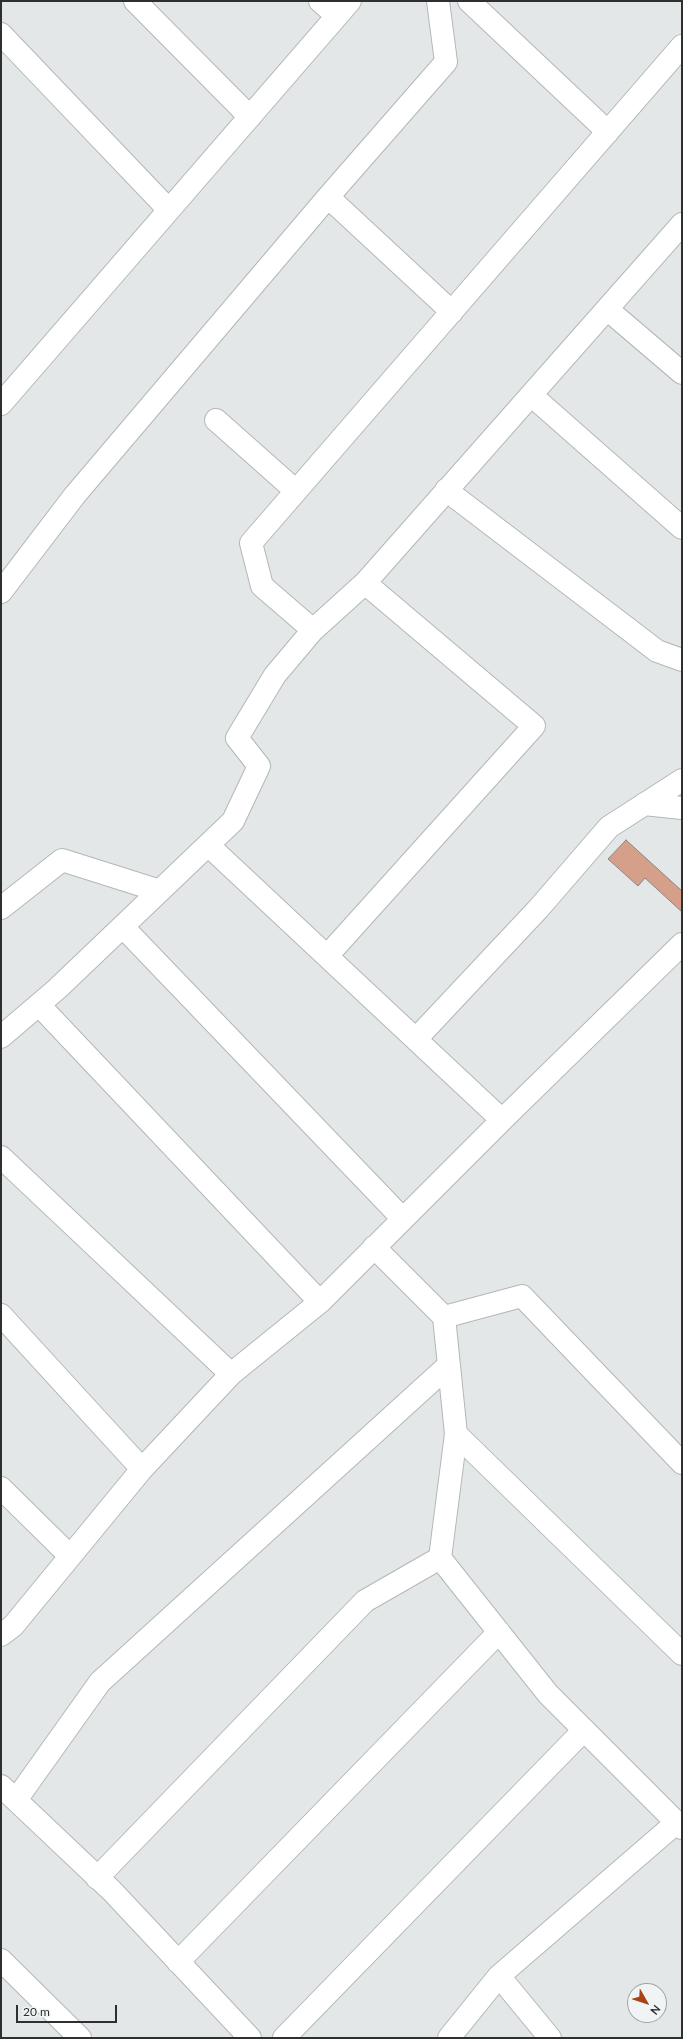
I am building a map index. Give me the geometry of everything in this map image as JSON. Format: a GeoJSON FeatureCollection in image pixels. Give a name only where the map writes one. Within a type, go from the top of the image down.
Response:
{"type":"FeatureCollection","features":[{"type":"Feature","properties":{"kind":"street"},"geometry":{"type":"LineString","coordinates":[[135,1],[250,116]]}},
{"type":"Feature","properties":{"kind":"street"},"geometry":{"type":"LineString","coordinates":[[1,404],[344,9],[320,1]]}},
{"type":"Feature","properties":{"kind":"street"},"geometry":{"type":"LineString","coordinates":[[1,592],[75,496],[328,197],[446,62],[438,1]]}},
{"type":"Feature","properties":{"kind":"street"},"geometry":{"type":"LineString","coordinates":[[469,1],[608,132]]}},
{"type":"Feature","properties":{"kind":"street"},"geometry":{"type":"LineString","coordinates":[[1,34],[169,210]]}},
{"type":"Feature","properties":{"kind":"street"},"geometry":{"type":"LineString","coordinates":[[314,630],[262,586],[251,543],[682,46]]}},
{"type":"Feature","properties":{"kind":"street"},"geometry":{"type":"LineString","coordinates":[[328,197],[452,312]]}},
{"type":"Feature","properties":{"kind":"street"},"geometry":{"type":"LineString","coordinates":[[1,1037],[39,1005],[233,821],[259,766],[237,738],[276,674],[314,630],[365,583],[682,224]]}},
{"type":"Feature","properties":{"kind":"street"},"geometry":{"type":"LineString","coordinates":[[607,309],[682,373]]}},
{"type":"Feature","properties":{"kind":"street"},"geometry":{"type":"LineString","coordinates":[[531,395],[682,528]]}},
{"type":"Feature","properties":{"kind":"street"},"geometry":{"type":"LineString","coordinates":[[216,420],[296,491]]}},
{"type":"Feature","properties":{"kind":"street"},"geometry":{"type":"LineString","coordinates":[[446,490],[657,651],[682,660]]}},
{"type":"Feature","properties":{"kind":"street"},"geometry":{"type":"LineString","coordinates":[[327,956],[534,726],[365,583]]}},
{"type":"Feature","properties":{"kind":"street"},"geometry":{"type":"LineString","coordinates":[[416,1039],[539,908],[609,827],[682,780]]}},
{"type":"Feature","properties":{"kind":"street"},"geometry":{"type":"LineString","coordinates":[[644,804],[682,808]]}},
{"type":"Feature","properties":{"kind":"street"},"geometry":{"type":"LineString","coordinates":[[208,846],[502,1120]]}},
{"type":"Feature","properties":{"kind":"street"},"geometry":{"type":"LineString","coordinates":[[1,908],[62,860],[160,891]]}},
{"type":"Feature","properties":{"kind":"street"},"geometry":{"type":"LineString","coordinates":[[123,926],[403,1219]]}},
{"type":"Feature","properties":{"kind":"street"},"geometry":{"type":"LineString","coordinates":[[1,1635],[13,1626],[142,1469],[231,1374],[320,1302],[502,1120],[682,944]]}},
{"type":"Feature","properties":{"kind":"street"},"geometry":{"type":"LineString","coordinates":[[39,1005],[320,1302]]}},
{"type":"Feature","properties":{"kind":"street"},"geometry":{"type":"LineString","coordinates":[[1,1157],[231,1374]]}},
{"type":"Feature","properties":{"kind":"street"},"geometry":{"type":"LineString","coordinates":[[374,1247],[444,1317],[456,1434],[440,1558],[548,1694],[679,1825],[499,1976],[449,2038]]}},
{"type":"Feature","properties":{"kind":"street"},"geometry":{"type":"LineString","coordinates":[[444,1317],[522,1296],[682,1463]]}},
{"type":"Feature","properties":{"kind":"street"},"geometry":{"type":"LineString","coordinates":[[1,1315],[142,1469]]}},
{"type":"Feature","properties":{"kind":"street"},"geometry":{"type":"LineString","coordinates":[[250,2038],[97,1878],[8,1793],[100,1682],[449,1365]]}},
{"type":"Feature","properties":{"kind":"street"},"geometry":{"type":"LineString","coordinates":[[456,1434],[682,1654]]}},
{"type":"Feature","properties":{"kind":"street"},"geometry":{"type":"LineString","coordinates":[[1,1488],[70,1556]]}},
{"type":"Feature","properties":{"kind":"street"},"geometry":{"type":"LineString","coordinates":[[97,1878],[365,1601],[440,1558]]}},
{"type":"Feature","properties":{"kind":"street"},"geometry":{"type":"LineString","coordinates":[[178,1962],[499,1632]]}},
{"type":"Feature","properties":{"kind":"street"},"geometry":{"type":"LineString","coordinates":[[284,2038],[584,1730]]}},
{"type":"Feature","properties":{"kind":"street"},"geometry":{"type":"LineString","coordinates":[[1,1960],[80,2038]]}},
{"type":"Feature","properties":{"kind":"street"},"geometry":{"type":"LineString","coordinates":[[499,1976],[550,2038]]}},
{"type":"Feature","properties":{"kind":"building"},"geometry":{"type":"Polygon","coordinates":[[[626,840],[682,891],[682,912],[645,878],[638,886],[608,859],[626,840]]]}}]}
